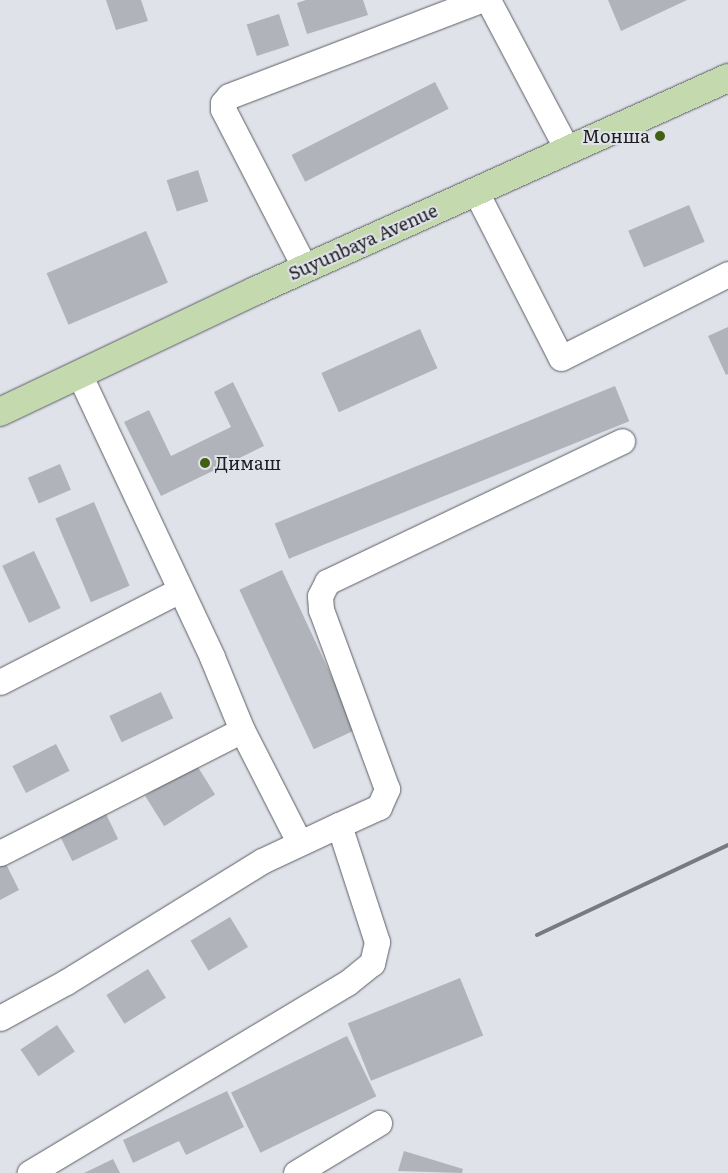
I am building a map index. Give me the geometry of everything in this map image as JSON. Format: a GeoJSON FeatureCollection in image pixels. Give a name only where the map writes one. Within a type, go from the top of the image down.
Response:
{"type":"FeatureCollection","features":[{"type":"Feature","properties":{"kind":"main road","name":"Suyunbaya Avenue"},"geometry":{"type":"LineString","coordinates":[[0,412],[80,376],[305,268],[728,78]]}},
{"type":"Feature","properties":{"kind":"street"},"geometry":{"type":"LineString","coordinates":[[305,268],[223,109],[223,103],[229,96],[480,0]]}},
{"type":"Feature","properties":{"kind":"street"},"geometry":{"type":"LineString","coordinates":[[488,0],[567,149]]}},
{"type":"Feature","properties":{"kind":"street"},"geometry":{"type":"LineString","coordinates":[[476,192],[561,358],[728,274]]}},
{"type":"Feature","properties":{"kind":"street"},"geometry":{"type":"LineString","coordinates":[[80,376],[180,590],[242,730],[299,842]]}},
{"type":"Feature","properties":{"kind":"street"},"geometry":{"type":"LineString","coordinates":[[0,1018],[299,842],[379,807],[387,789],[321,610],[320,596],[327,582],[622,440]]}},
{"type":"Feature","properties":{"kind":"street"},"geometry":{"type":"LineString","coordinates":[[0,682],[180,590]]}},
{"type":"Feature","properties":{"kind":"street"},"geometry":{"type":"LineString","coordinates":[[0,853],[242,730]]}},
{"type":"Feature","properties":{"kind":"street"},"geometry":{"type":"LineString","coordinates":[[29,1173],[332,992],[372,963],[377,942],[339,825]]}},
{"type":"Feature","properties":{"kind":"street"},"geometry":{"type":"LineString","coordinates":[[296,1173],[379,1123]]}},
{"type":"Feature","properties":{"kind":"building"},"geometry":{"type":"Polygon","coordinates":[[[106,0],[141,0],[148,21],[116,30],[106,0]]]}},
{"type":"Feature","properties":{"kind":"building"},"geometry":{"type":"Polygon","coordinates":[[[306,0],[363,0],[368,15],[307,34],[297,3],[306,0]]]}},
{"type":"Feature","properties":{"kind":"building"},"geometry":{"type":"Polygon","coordinates":[[[608,0],[687,0],[621,31],[608,0]]]}},
{"type":"Feature","properties":{"kind":"building"},"geometry":{"type":"Polygon","coordinates":[[[279,14],[289,45],[257,56],[247,25],[279,14]]]}},
{"type":"Feature","properties":{"kind":"building"},"geometry":{"type":"Polygon","coordinates":[[[435,82],[449,109],[305,182],[292,155],[435,82]]]}},
{"type":"Feature","properties":{"kind":"building"},"geometry":{"type":"Polygon","coordinates":[[[198,170],[208,201],[177,212],[167,180],[198,170]]]}},
{"type":"Feature","properties":{"kind":"building"},"geometry":{"type":"Polygon","coordinates":[[[689,205],[705,242],[644,268],[628,231],[689,205]]]}},
{"type":"Feature","properties":{"kind":"building"},"geometry":{"type":"Polygon","coordinates":[[[146,231],[168,283],[68,325],[47,273],[146,231]]]}},
{"type":"Feature","properties":{"kind":"building"},"geometry":{"type":"Polygon","coordinates":[[[728,327],[728,374],[726,375],[708,336],[728,327]]]}},
{"type":"Feature","properties":{"kind":"building"},"geometry":{"type":"Polygon","coordinates":[[[420,329],[437,368],[339,412],[321,373],[420,329]]]}},
{"type":"Feature","properties":{"kind":"building"},"geometry":{"type":"Polygon","coordinates":[[[233,382],[264,446],[161,496],[124,422],[149,410],[171,456],[231,427],[214,392],[233,382]]]}},
{"type":"Feature","properties":{"kind":"building"},"geometry":{"type":"Polygon","coordinates":[[[615,386],[629,421],[289,559],[275,523],[615,386]]]}},
{"type":"Feature","properties":{"kind":"building"},"geometry":{"type":"Polygon","coordinates":[[[60,464],[71,490],[39,503],[28,478],[60,464]]]}},
{"type":"Feature","properties":{"kind":"building"},"geometry":{"type":"Polygon","coordinates":[[[94,502],[130,586],[91,602],[55,518],[94,502]]]}},
{"type":"Feature","properties":{"kind":"building"},"geometry":{"type":"Polygon","coordinates":[[[34,551],[61,608],[29,623],[2,566],[34,551]]]}},
{"type":"Feature","properties":{"kind":"building"},"geometry":{"type":"Polygon","coordinates":[[[282,570],[356,730],[314,749],[239,590],[282,570]]]}},
{"type":"Feature","properties":{"kind":"building"},"geometry":{"type":"Polygon","coordinates":[[[161,692],[173,718],[122,742],[109,716],[161,692]]]}},
{"type":"Feature","properties":{"kind":"building"},"geometry":{"type":"Polygon","coordinates":[[[56,744],[70,771],[26,793],[12,766],[56,744]]]}},
{"type":"Feature","properties":{"kind":"building"},"geometry":{"type":"Polygon","coordinates":[[[196,764],[215,795],[164,826],[145,796],[196,764]]]}},
{"type":"Feature","properties":{"kind":"building"},"geometry":{"type":"Polygon","coordinates":[[[105,812],[118,839],[72,861],[59,834],[105,812]]]}},
{"type":"Feature","properties":{"kind":"building"},"geometry":{"type":"Polygon","coordinates":[[[6,864],[19,890],[0,900],[0,867],[6,864]]]}},
{"type":"Feature","properties":{"kind":"building"},"geometry":{"type":"Polygon","coordinates":[[[230,917],[248,947],[209,971],[191,941],[230,917]]]}},
{"type":"Feature","properties":{"kind":"building"},"geometry":{"type":"Polygon","coordinates":[[[148,969],[166,998],[124,1024],[106,995],[148,969]]]}},
{"type":"Feature","properties":{"kind":"building"},"geometry":{"type":"Polygon","coordinates":[[[460,978],[483,1035],[371,1081],[348,1023],[460,978]]]}},
{"type":"Feature","properties":{"kind":"building"},"geometry":{"type":"Polygon","coordinates":[[[57,1025],[75,1052],[38,1076],[21,1050],[57,1025]]]}},
{"type":"Feature","properties":{"kind":"building"},"geometry":{"type":"Polygon","coordinates":[[[347,1036],[376,1096],[260,1153],[231,1093],[347,1036]]]}},
{"type":"Feature","properties":{"kind":"building"},"geometry":{"type":"Polygon","coordinates":[[[227,1091],[244,1127],[186,1155],[179,1141],[133,1163],[123,1140],[227,1091]]]}},
{"type":"Feature","properties":{"kind":"building"},"geometry":{"type":"Polygon","coordinates":[[[404,1151],[463,1169],[462,1173],[398,1171],[404,1151]]]}},
{"type":"Feature","properties":{"kind":"building"},"geometry":{"type":"Polygon","coordinates":[[[113,1159],[120,1173],[84,1173],[113,1159]]]}},
{"type":"Feature","properties":{"kind":"railway"},"geometry":{"type":"LineString","coordinates":[[537,935],[728,845]]}},
{"type":"Feature","properties":{"kind":"place","name":"Монша"},"geometry":{"type":"Point","coordinates":[660,136]}},
{"type":"Feature","properties":{"kind":"place","name":"Димаш"},"geometry":{"type":"Point","coordinates":[205,463]}}]}
